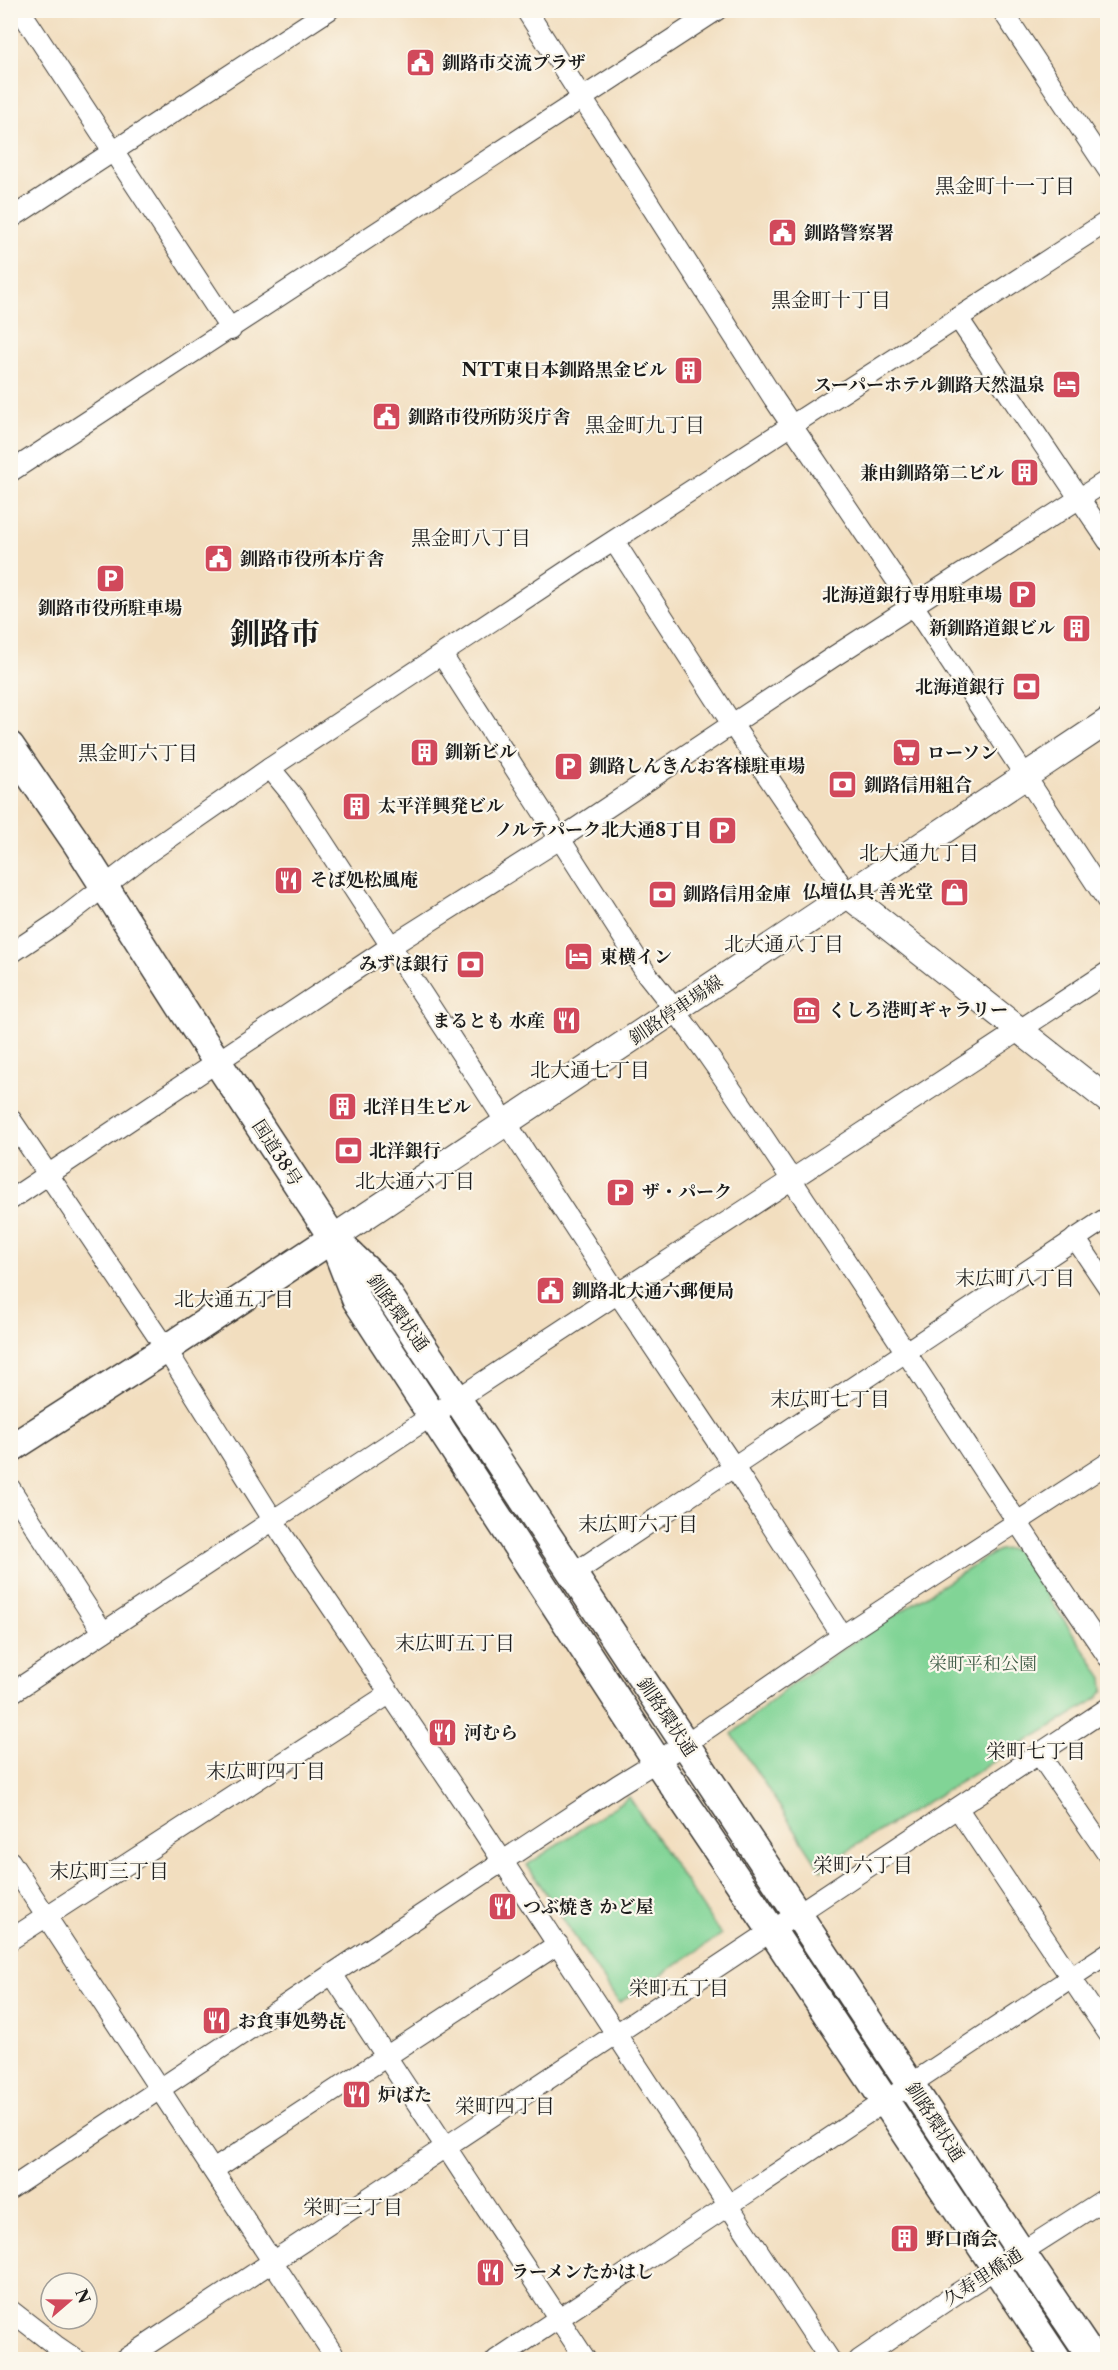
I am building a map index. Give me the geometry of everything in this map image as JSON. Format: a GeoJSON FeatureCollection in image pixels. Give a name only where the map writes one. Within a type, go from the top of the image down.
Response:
{"type":"FeatureCollection","features":[{"type":"Feature","properties":{"kind":"highway","name":"国道38号"},"geometry":{"type":"LineString","coordinates":[[10,746],[105,886],[217,1063],[333,1238]]}},
{"type":"Feature","properties":{"kind":"highway"},"geometry":{"type":"LineString","coordinates":[[10,1449],[333,1238]]}},
{"type":"Feature","properties":{"kind":"highway","name":"釧路環状通"},"geometry":{"type":"LineString","coordinates":[[333,1238],[381,1284],[1094,2360]]}},
{"type":"Feature","properties":{"kind":"highway","name":"釧路環状通"},"geometry":{"type":"LineString","coordinates":[[333,1238],[356,1299],[657,1761],[1057,2360]]}},
{"type":"Feature","properties":{"kind":"main road","name":"釧路停車場線"},"geometry":{"type":"LineString","coordinates":[[333,1238],[1107,721]]}},
{"type":"Feature","properties":{"kind":"main road"},"geometry":{"type":"LineString","coordinates":[[848,895],[1107,1100]]}},
{"type":"Feature","properties":{"kind":"street"},"geometry":{"type":"LineString","coordinates":[[20,10],[231,330]]}},
{"type":"Feature","properties":{"kind":"street"},"geometry":{"type":"LineString","coordinates":[[10,219],[329,10]]}},
{"type":"Feature","properties":{"kind":"street"},"geometry":{"type":"LineString","coordinates":[[526,10],[581,100],[792,426],[913,605],[1107,902]]}},
{"type":"Feature","properties":{"kind":"street"},"geometry":{"type":"LineString","coordinates":[[10,472],[231,330],[717,10]]}},
{"type":"Feature","properties":{"kind":"street"},"geometry":{"type":"LineString","coordinates":[[1002,10],[1107,170]]}},
{"type":"Feature","properties":{"kind":"street"},"geometry":{"type":"LineString","coordinates":[[10,954],[62,920],[149,852],[270,768],[614,541],[1107,221]]}},
{"type":"Feature","properties":{"kind":"street"},"geometry":{"type":"LineString","coordinates":[[957,318],[1107,541]]}},
{"type":"Feature","properties":{"kind":"street"},"geometry":{"type":"LineString","coordinates":[[10,1200],[390,946],[560,839],[913,605],[1107,480]]}},
{"type":"Feature","properties":{"kind":"street"},"geometry":{"type":"LineString","coordinates":[[614,541],[732,724],[848,895]]}},
{"type":"Feature","properties":{"kind":"street"},"geometry":{"type":"LineString","coordinates":[[442,655],[646,974],[676,1010],[791,1179],[906,1350],[1016,1523],[1107,1657]]}},
{"type":"Feature","properties":{"kind":"street"},"geometry":{"type":"LineString","coordinates":[[270,768],[293,796],[618,1294],[734,1467],[842,1636]]}},
{"type":"Feature","properties":{"kind":"street"},"geometry":{"type":"LineString","coordinates":[[10,1694],[1107,972]]}},
{"type":"Feature","properties":{"kind":"street"},"geometry":{"type":"LineString","coordinates":[[10,1118],[166,1349],[273,1519],[504,1862],[830,2360]]}},
{"type":"Feature","properties":{"kind":"street"},"geometry":{"type":"LineString","coordinates":[[573,1574],[1107,1217]]}},
{"type":"Feature","properties":{"kind":"street"},"geometry":{"type":"LineString","coordinates":[[1075,1238],[1107,1287]]}},
{"type":"Feature","properties":{"kind":"street"},"geometry":{"type":"LineString","coordinates":[[10,2189],[332,1974],[685,1744],[842,1636],[1107,1463]]}},
{"type":"Feature","properties":{"kind":"street"},"geometry":{"type":"LineString","coordinates":[[10,1488],[103,1632]]}},
{"type":"Feature","properties":{"kind":"street"},"geometry":{"type":"LineString","coordinates":[[10,1940],[389,1694]]}},
{"type":"Feature","properties":{"kind":"street"},"geometry":{"type":"LineString","coordinates":[[124,2360],[958,1809],[1107,1708]]}},
{"type":"Feature","properties":{"kind":"street"},"geometry":{"type":"LineString","coordinates":[[1039,1754],[1107,1855]]}},
{"type":"Feature","properties":{"kind":"street"},"geometry":{"type":"LineString","coordinates":[[958,1809],[1107,2033]]}},
{"type":"Feature","properties":{"kind":"street"},"geometry":{"type":"LineString","coordinates":[[10,1861],[337,2360]]}},
{"type":"Feature","properties":{"kind":"street"},"geometry":{"type":"LineString","coordinates":[[213,2170],[558,1944]]}},
{"type":"Feature","properties":{"kind":"street"},"geometry":{"type":"LineString","coordinates":[[496,2360],[1107,1953]]}},
{"type":"Feature","properties":{"kind":"street"},"geometry":{"type":"LineString","coordinates":[[332,1974],[586,2360]]}},
{"type":"Feature","properties":{"kind":"street","name":"久寿里橋通"},"geometry":{"type":"LineString","coordinates":[[859,2360],[1107,2197]]}},
{"type":"Feature","properties":{"kind":"street"},"geometry":{"type":"LineString","coordinates":[[10,2310],[77,2360]]}},
{"type":"Feature","properties":{"kind":"green space","name":"栄町平和公園"},"geometry":{"type":"Polygon","coordinates":[[[999,1550],[1017,1550],[1103,1678],[1104,1690],[1097,1699],[853,1847],[821,1870],[732,1734],[787,1688],[842,1649],[985,1558],[999,1550]]]}},
{"type":"Feature","properties":{"kind":"green space"},"geometry":{"type":"Polygon","coordinates":[[[629,1797],[721,1935],[619,2003],[527,1865],[629,1797]]]}},
{"type":"Feature","properties":{"kind":"place","name":"釧路市交流プラザ"},"geometry":{"type":"Point","coordinates":[421,63]}},
{"type":"Feature","properties":{"kind":"place","name":"釧路警察署"},"geometry":{"type":"Point","coordinates":[783,233]}},
{"type":"Feature","properties":{"kind":"place","name":"NTT東日本釧路黒金ビル"},"geometry":{"type":"Point","coordinates":[688,370]}},
{"type":"Feature","properties":{"kind":"place","name":"スーパーホテル釧路天然温泉"},"geometry":{"type":"Point","coordinates":[1066,385]}},
{"type":"Feature","properties":{"kind":"place","name":"釧路市役所防災庁舎"},"geometry":{"type":"Point","coordinates":[387,417]}},
{"type":"Feature","properties":{"kind":"place","name":"兼由釧路第二ビル"},"geometry":{"type":"Point","coordinates":[1025,473]}},
{"type":"Feature","properties":{"kind":"place","name":"釧路市役所本庁舎"},"geometry":{"type":"Point","coordinates":[219,559]}},
{"type":"Feature","properties":{"kind":"place","name":"釧路市役所駐車場"},"geometry":{"type":"Point","coordinates":[110,579]}},
{"type":"Feature","properties":{"kind":"place","name":"北海道銀行専用駐車場"},"geometry":{"type":"Point","coordinates":[1023,595]}},
{"type":"Feature","properties":{"kind":"place","name":"新釧路道銀ビル"},"geometry":{"type":"Point","coordinates":[1076,628]}},
{"type":"Feature","properties":{"kind":"place","name":"北海道銀行"},"geometry":{"type":"Point","coordinates":[1026,687]}},
{"type":"Feature","properties":{"kind":"place","name":"釧新ビル"},"geometry":{"type":"Point","coordinates":[424,752]}},
{"type":"Feature","properties":{"kind":"place","name":"ローソン"},"geometry":{"type":"Point","coordinates":[906,753]}},
{"type":"Feature","properties":{"kind":"place","name":"釧路しんきんお客様駐車場"},"geometry":{"type":"Point","coordinates":[568,766]}},
{"type":"Feature","properties":{"kind":"place","name":"釧路信用組合"},"geometry":{"type":"Point","coordinates":[843,785]}},
{"type":"Feature","properties":{"kind":"place","name":"太平洋興発ビル"},"geometry":{"type":"Point","coordinates":[357,806]}},
{"type":"Feature","properties":{"kind":"place","name":"ノルテパーク北大通8丁目"},"geometry":{"type":"Point","coordinates":[723,830]}},
{"type":"Feature","properties":{"kind":"place","name":"そば処松風庵"},"geometry":{"type":"Point","coordinates":[289,880]}},
{"type":"Feature","properties":{"kind":"place","name":"仏壇仏具 善光堂"},"geometry":{"type":"Point","coordinates":[954,892]}},
{"type":"Feature","properties":{"kind":"place","name":"釧路信用金庫"},"geometry":{"type":"Point","coordinates":[662,894]}},
{"type":"Feature","properties":{"kind":"place","name":"東横イン"},"geometry":{"type":"Point","coordinates":[579,957]}},
{"type":"Feature","properties":{"kind":"place","name":"みずほ銀行"},"geometry":{"type":"Point","coordinates":[470,964]}},
{"type":"Feature","properties":{"kind":"place","name":"くしろ港町ギャラリー"},"geometry":{"type":"Point","coordinates":[807,1010]}},
{"type":"Feature","properties":{"kind":"place","name":"まるとも 水産"},"geometry":{"type":"Point","coordinates":[566,1021]}},
{"type":"Feature","properties":{"kind":"place","name":"北洋日生ビル"},"geometry":{"type":"Point","coordinates":[342,1107]}},
{"type":"Feature","properties":{"kind":"place","name":"北洋銀行"},"geometry":{"type":"Point","coordinates":[348,1151]}},
{"type":"Feature","properties":{"kind":"place","name":"ザ・パーク"},"geometry":{"type":"Point","coordinates":[621,1192]}},
{"type":"Feature","properties":{"kind":"place","name":"釧路北大通六郵便局"},"geometry":{"type":"Point","coordinates":[551,1291]}},
{"type":"Feature","properties":{"kind":"place","name":"河むら"},"geometry":{"type":"Point","coordinates":[443,1733]}},
{"type":"Feature","properties":{"kind":"place","name":"つぶ焼き かど屋"},"geometry":{"type":"Point","coordinates":[502,1907]}},
{"type":"Feature","properties":{"kind":"place","name":"お食事処勢㐂"},"geometry":{"type":"Point","coordinates":[217,2021]}},
{"type":"Feature","properties":{"kind":"place","name":"炉ばた"},"geometry":{"type":"Point","coordinates":[357,2095]}},
{"type":"Feature","properties":{"kind":"place","name":"野口商会"},"geometry":{"type":"Point","coordinates":[905,2239]}},
{"type":"Feature","properties":{"kind":"place","name":"ラーメンたかはし"},"geometry":{"type":"Point","coordinates":[490,2272]}},
{"type":"Feature","properties":{"kind":"district","name":"黒金町十一丁目"},"geometry":{"type":"Point","coordinates":[1005,186]}},
{"type":"Feature","properties":{"kind":"district","name":"黒金町十丁目"},"geometry":{"type":"Point","coordinates":[831,300]}},
{"type":"Feature","properties":{"kind":"district","name":"黒金町九丁目"},"geometry":{"type":"Point","coordinates":[645,425]}},
{"type":"Feature","properties":{"kind":"district","name":"黒金町八丁目"},"geometry":{"type":"Point","coordinates":[471,538]}},
{"type":"Feature","properties":{"kind":"district","name":"釧路市"},"geometry":{"type":"Point","coordinates":[275,633]}},
{"type":"Feature","properties":{"kind":"district","name":"黒金町六丁目"},"geometry":{"type":"Point","coordinates":[138,753]}},
{"type":"Feature","properties":{"kind":"district","name":"北大通九丁目"},"geometry":{"type":"Point","coordinates":[919,853]}},
{"type":"Feature","properties":{"kind":"district","name":"北大通八丁目"},"geometry":{"type":"Point","coordinates":[784,944]}},
{"type":"Feature","properties":{"kind":"district","name":"北大通七丁目"},"geometry":{"type":"Point","coordinates":[590,1070]}},
{"type":"Feature","properties":{"kind":"district","name":"北大通六丁目"},"geometry":{"type":"Point","coordinates":[415,1181]}},
{"type":"Feature","properties":{"kind":"district","name":"末広町八丁目"},"geometry":{"type":"Point","coordinates":[1015,1278]}},
{"type":"Feature","properties":{"kind":"district","name":"北大通五丁目"},"geometry":{"type":"Point","coordinates":[234,1299]}},
{"type":"Feature","properties":{"kind":"district","name":"末広町七丁目"},"geometry":{"type":"Point","coordinates":[830,1399]}},
{"type":"Feature","properties":{"kind":"district","name":"末広町六丁目"},"geometry":{"type":"Point","coordinates":[638,1524]}},
{"type":"Feature","properties":{"kind":"district","name":"末広町五丁目"},"geometry":{"type":"Point","coordinates":[455,1643]}},
{"type":"Feature","properties":{"kind":"district","name":"栄町七丁目"},"geometry":{"type":"Point","coordinates":[1036,1751]}},
{"type":"Feature","properties":{"kind":"district","name":"末広町四丁目"},"geometry":{"type":"Point","coordinates":[266,1771]}},
{"type":"Feature","properties":{"kind":"district","name":"栄町六丁目"},"geometry":{"type":"Point","coordinates":[863,1865]}},
{"type":"Feature","properties":{"kind":"district","name":"末広町三丁目"},"geometry":{"type":"Point","coordinates":[109,1871]}},
{"type":"Feature","properties":{"kind":"district","name":"栄町五丁目"},"geometry":{"type":"Point","coordinates":[679,1988]}},
{"type":"Feature","properties":{"kind":"district","name":"栄町四丁目"},"geometry":{"type":"Point","coordinates":[505,2106]}},
{"type":"Feature","properties":{"kind":"district","name":"栄町三丁目"},"geometry":{"type":"Point","coordinates":[353,2207]}}]}
